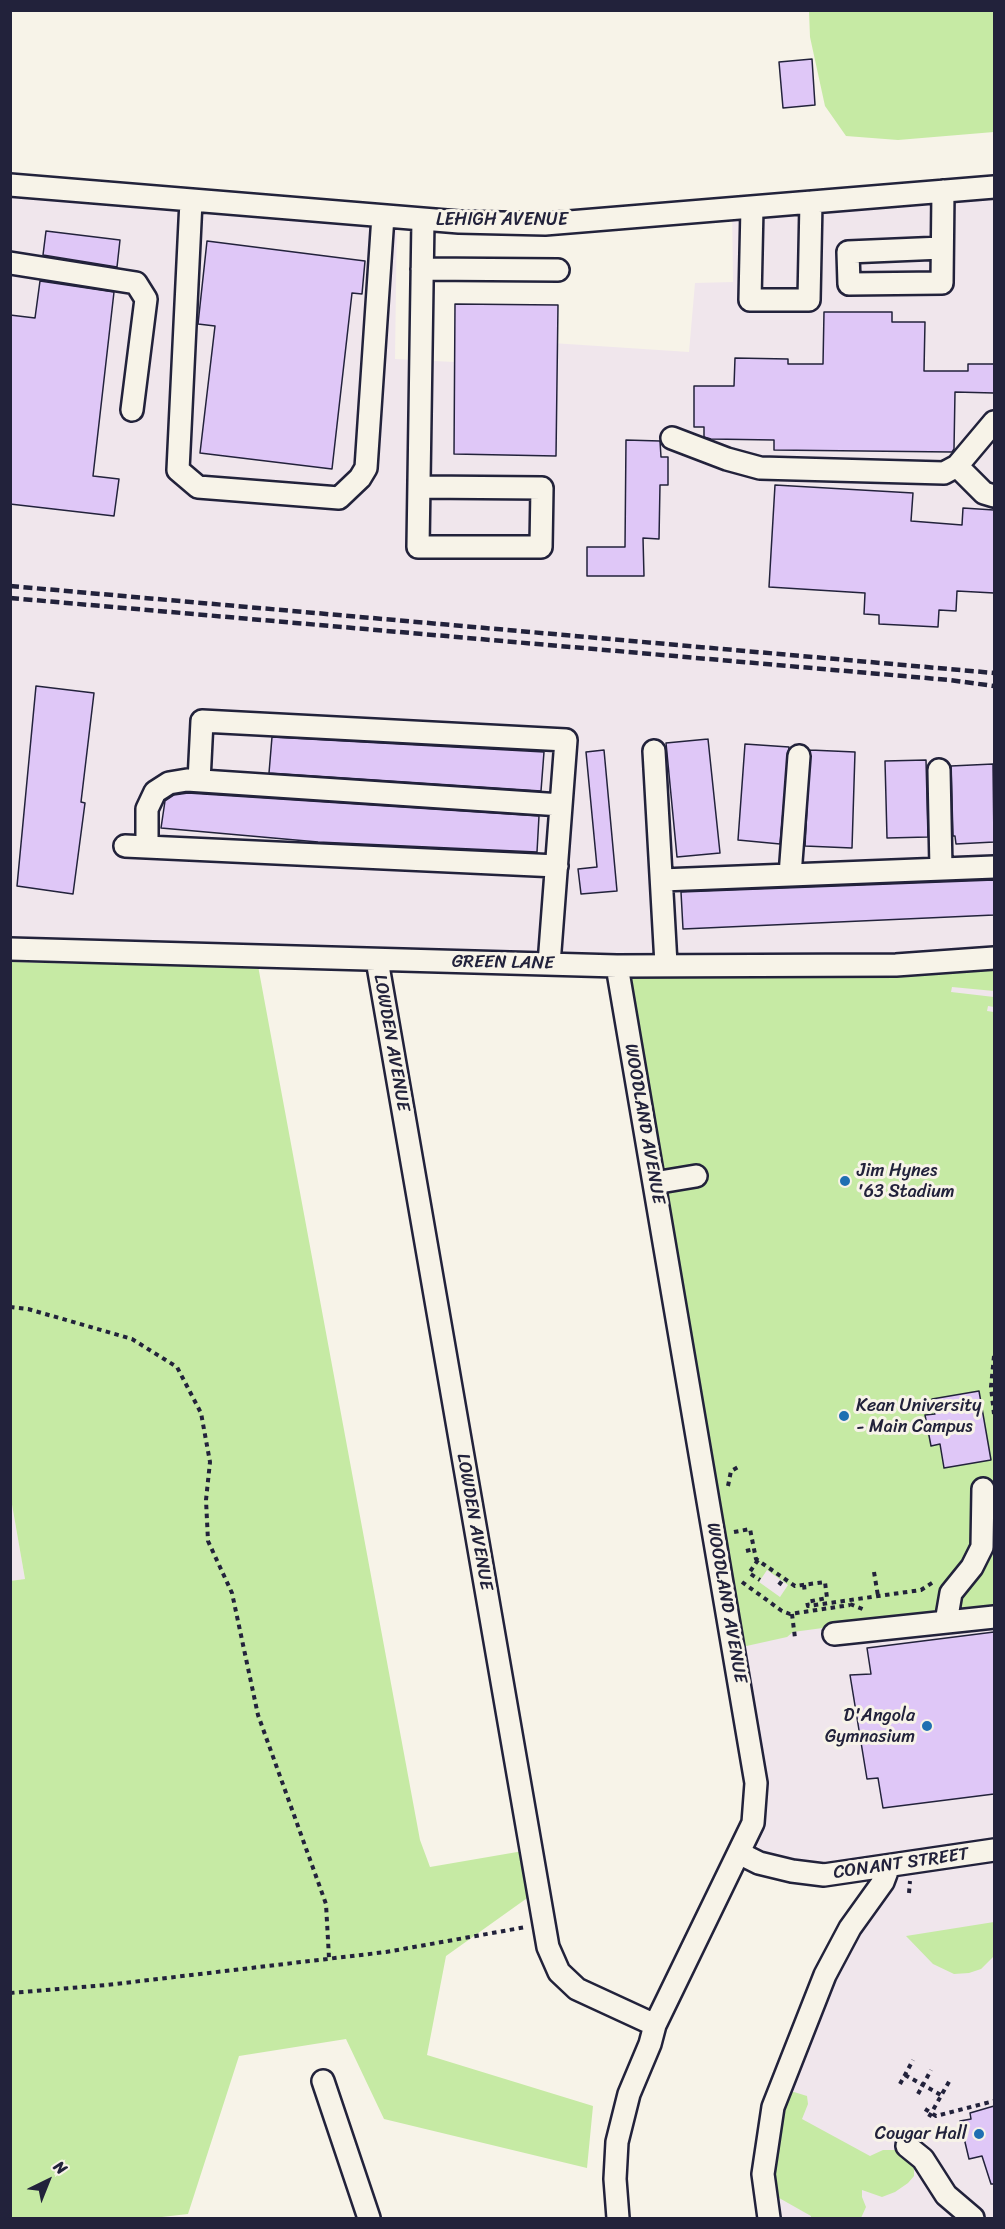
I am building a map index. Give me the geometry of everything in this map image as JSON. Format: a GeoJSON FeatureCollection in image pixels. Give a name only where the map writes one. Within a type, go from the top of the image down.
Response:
{"type":"FeatureCollection","features":[{"type":"Feature","properties":{"kind":"street","name":"LEHIGH AVENUE"},"geometry":{"type":"LineString","coordinates":[[10,185],[423,219],[545,224],[994,187]]}},
{"type":"Feature","properties":{"kind":"street"},"geometry":{"type":"LineString","coordinates":[[942,248],[944,191]]}},
{"type":"Feature","properties":{"kind":"street"},"geometry":{"type":"LineString","coordinates":[[191,201],[178,470],[198,487],[222,489],[339,498],[366,468],[383,216]]}},
{"type":"Feature","properties":{"kind":"street"},"geometry":{"type":"LineString","coordinates":[[752,207],[750,300],[809,300],[811,202]]}},
{"type":"Feature","properties":{"kind":"street"},"geometry":{"type":"LineString","coordinates":[[420,487],[542,488],[541,547],[418,547],[423,219]]}},
{"type":"Feature","properties":{"kind":"street"},"geometry":{"type":"LineString","coordinates":[[10,263],[136,283],[146,299],[132,410]]}},
{"type":"Feature","properties":{"kind":"street"},"geometry":{"type":"LineString","coordinates":[[422,270],[558,270]]}},
{"type":"Feature","properties":{"kind":"street"},"geometry":{"type":"LineString","coordinates":[[672,438],[727,459],[760,468],[944,472],[957,466],[994,422]]}},
{"type":"Feature","properties":{"kind":"street"},"geometry":{"type":"LineString","coordinates":[[957,466],[984,493],[994,496]]}},
{"type":"Feature","properties":{"kind":"street"},"geometry":{"type":"LineString","coordinates":[[199,781],[202,722],[566,740],[549,964]]}},
{"type":"Feature","properties":{"kind":"street"},"geometry":{"type":"LineString","coordinates":[[654,751],[666,964]]}},
{"type":"Feature","properties":{"kind":"street"},"geometry":{"type":"LineString","coordinates":[[790,875],[799,756]]}},
{"type":"Feature","properties":{"kind":"street"},"geometry":{"type":"LineString","coordinates":[[939,770],[941,869]]}},
{"type":"Feature","properties":{"kind":"street"},"geometry":{"type":"LineString","coordinates":[[147,846],[147,809],[155,792],[169,783],[199,781],[561,805]]}},
{"type":"Feature","properties":{"kind":"street"},"geometry":{"type":"LineString","coordinates":[[125,846],[557,866]]}},
{"type":"Feature","properties":{"kind":"street"},"geometry":{"type":"LineString","coordinates":[[662,880],[994,867]]}},
{"type":"Feature","properties":{"kind":"street","name":"GREEN LANE"},"geometry":{"type":"LineString","coordinates":[[10,949],[617,966],[666,964],[896,965],[994,958]]}},
{"type":"Feature","properties":{"kind":"street","name":"LOWDEN AVENUE"},"geometry":{"type":"LineString","coordinates":[[377,960],[548,1947],[559,1972],[577,1989],[655,2025]]}},
{"type":"Feature","properties":{"kind":"street","name":"WOODLAND AVENUE"},"geometry":{"type":"LineString","coordinates":[[617,966],[756,1783],[753,1823],[655,2025],[650,2044],[629,2094],[617,2142],[615,2179],[618,2218]]}},
{"type":"Feature","properties":{"kind":"street"},"geometry":{"type":"LineString","coordinates":[[654,1183],[696,1176]]}},
{"type":"Feature","properties":{"kind":"street"},"geometry":{"type":"LineString","coordinates":[[946,1622],[951,1593],[972,1567],[982,1547],[983,1489]]}},
{"type":"Feature","properties":{"kind":"street"},"geometry":{"type":"LineString","coordinates":[[834,1634],[994,1617]]}},
{"type":"Feature","properties":{"kind":"street","name":"CONANT STREET"},"geometry":{"type":"LineString","coordinates":[[739,1853],[759,1863],[824,1875],[994,1850]]}},
{"type":"Feature","properties":{"kind":"street"},"geometry":{"type":"LineString","coordinates":[[769,2218],[763,2174],[773,2107],[825,1974],[850,1928],[883,1882],[890,1866]]}},
{"type":"Feature","properties":{"kind":"street"},"geometry":{"type":"LineString","coordinates":[[323,2081],[369,2218]]}},
{"type":"Feature","properties":{"kind":"street"},"geometry":{"type":"LineString","coordinates":[[907,2146],[923,2159],[946,2195],[973,2218]]}},
{"type":"Feature","properties":{"kind":"path"},"geometry":{"type":"LineString","coordinates":[[10,1307],[28,1309],[132,1339],[177,1367],[201,1413],[210,1462],[206,1500],[208,1541],[232,1593],[258,1715],[326,1904],[329,1958]]}},
{"type":"Feature","properties":{"kind":"path"},"geometry":{"type":"LineString","coordinates":[[994,1356],[991,1388],[994,1414]]}},
{"type":"Feature","properties":{"kind":"path"},"geometry":{"type":"LineString","coordinates":[[728,1491],[728,1477],[731,1471],[740,1466]]}},
{"type":"Feature","properties":{"kind":"path"},"geometry":{"type":"LineString","coordinates":[[733,1522],[736,1544]]}},
{"type":"Feature","properties":{"kind":"path"},"geometry":{"type":"LineString","coordinates":[[734,1532],[750,1529],[758,1560],[795,1586],[825,1582],[827,1598],[807,1602],[808,1606],[921,1590],[941,1575]]}},
{"type":"Feature","properties":{"kind":"path"},"geometry":{"type":"LineString","coordinates":[[746,1551],[754,1550]]}},
{"type":"Feature","properties":{"kind":"path"},"geometry":{"type":"LineString","coordinates":[[758,1560],[749,1573],[760,1580]]}},
{"type":"Feature","properties":{"kind":"path"},"geometry":{"type":"LineString","coordinates":[[874,1572],[878,1596]]}},
{"type":"Feature","properties":{"kind":"path"},"geometry":{"type":"LineString","coordinates":[[741,1578],[742,1584],[782,1611],[792,1614],[850,1605],[864,1610],[875,1609]]}},
{"type":"Feature","properties":{"kind":"path"},"geometry":{"type":"LineString","coordinates":[[779,1586],[784,1578]]}},
{"type":"Feature","properties":{"kind":"path"},"geometry":{"type":"LineString","coordinates":[[804,1585],[805,1594]]}},
{"type":"Feature","properties":{"kind":"path"},"geometry":{"type":"LineString","coordinates":[[846,1600],[850,1605]]}},
{"type":"Feature","properties":{"kind":"path"},"geometry":{"type":"LineString","coordinates":[[792,1614],[795,1638]]}},
{"type":"Feature","properties":{"kind":"path"},"geometry":{"type":"LineString","coordinates":[[10,1993],[107,1985],[329,1958],[447,1942],[544,1923]]}},
{"type":"Feature","properties":{"kind":"path"},"geometry":{"type":"LineString","coordinates":[[900,2084],[913,2060]]}},
{"type":"Feature","properties":{"kind":"path"},"geometry":{"type":"LineString","coordinates":[[918,2094],[931,2070]]}},
{"type":"Feature","properties":{"kind":"path"},"geometry":{"type":"LineString","coordinates":[[905,2076],[941,2096]]}},
{"type":"Feature","properties":{"kind":"path"},"geometry":{"type":"LineString","coordinates":[[930,2115],[950,2080]]}},
{"type":"Feature","properties":{"kind":"path"},"geometry":{"type":"LineString","coordinates":[[925,2109],[930,2115],[936,2116],[994,2101]]}},
{"type":"Feature","properties":{"kind":"shaded area"},"geometry":{"type":"Polygon","coordinates":[[[11,177],[397,211],[395,359],[474,363],[476,338],[689,352],[695,283],[733,282],[732,203],[994,185],[994,2218],[769,2218],[773,2107],[889,1867],[824,1875],[739,1853],[753,1823],[617,966],[11,962],[11,177]]]}},
{"type":"Feature","properties":{"kind":"shaded area"},"geometry":{"type":"Polygon","coordinates":[[[10,1493],[25,1579],[11,1581],[10,1581],[10,1493]]]}},
{"type":"Feature","properties":{"kind":"green space"},"geometry":{"type":"Polygon","coordinates":[[[809,11],[994,11],[994,132],[898,140],[846,136],[825,106],[810,37],[809,11]]]}},
{"type":"Feature","properties":{"kind":"green space"},"geometry":{"type":"Polygon","coordinates":[[[256,955],[420,1840],[430,1867],[523,1851],[530,1896],[446,1956],[427,2055],[593,2106],[587,2168],[384,2119],[346,2039],[239,2056],[188,2214],[153,2218],[11,2218],[10,1581],[25,1579],[10,1493],[11,962],[84,964],[256,955]]]}},
{"type":"Feature","properties":{"kind":"green space"},"geometry":{"type":"Polygon","coordinates":[[[994,955],[994,991],[952,987],[951,992],[994,997],[994,1007],[988,1006],[987,1011],[994,1012],[994,1605],[793,1632],[787,1637],[733,1649],[617,966],[994,955]],[[767,1570],[759,1582],[780,1597],[788,1585],[767,1570]]]}},
{"type":"Feature","properties":{"kind":"green space"},"geometry":{"type":"Polygon","coordinates":[[[994,1922],[994,1956],[981,1969],[969,1973],[954,1974],[933,1964],[906,1936],[994,1922]]]}},
{"type":"Feature","properties":{"kind":"green space"},"geometry":{"type":"Polygon","coordinates":[[[794,2092],[807,2096],[808,2104],[802,2119],[870,2156],[883,2150],[895,2150],[914,2166],[914,2176],[895,2192],[882,2197],[862,2190],[866,2207],[861,2218],[811,2218],[765,2190],[778,2094],[794,2092]]]}},
{"type":"Feature","properties":{"kind":"building"},"geometry":{"type":"Polygon","coordinates":[[[812,59],[815,105],[783,108],[779,62],[812,59]]]}},
{"type":"Feature","properties":{"kind":"building"},"geometry":{"type":"Polygon","coordinates":[[[46,231],[120,240],[117,267],[43,255],[46,231]]]}},
{"type":"Feature","properties":{"kind":"building"},"geometry":{"type":"Polygon","coordinates":[[[207,241],[365,261],[362,294],[352,293],[332,469],[200,453],[215,326],[198,324],[207,241]]]}},
{"type":"Feature","properties":{"kind":"building"},"geometry":{"type":"Polygon","coordinates":[[[40,281],[114,292],[93,476],[119,479],[114,516],[10,504],[10,315],[35,318],[40,281]]]}},
{"type":"Feature","properties":{"kind":"building"},"geometry":{"type":"Polygon","coordinates":[[[455,304],[558,305],[556,456],[454,454],[455,304]]]}},
{"type":"Feature","properties":{"kind":"building"},"geometry":{"type":"Polygon","coordinates":[[[824,312],[892,312],[892,322],[925,322],[924,371],[968,371],[968,364],[994,364],[994,393],[955,392],[954,449],[952,452],[774,450],[774,440],[711,439],[704,437],[704,427],[694,427],[694,386],[734,386],[735,358],[788,359],[788,364],[823,364],[824,312]]]}},
{"type":"Feature","properties":{"kind":"building"},"geometry":{"type":"Polygon","coordinates":[[[626,440],[660,441],[661,457],[668,457],[668,485],[660,485],[659,539],[643,538],[644,576],[587,576],[587,547],[625,547],[626,440]]]}},
{"type":"Feature","properties":{"kind":"building"},"geometry":{"type":"Polygon","coordinates":[[[775,485],[913,493],[911,521],[962,525],[963,508],[994,510],[994,593],[957,591],[956,611],[939,610],[938,627],[879,624],[879,615],[864,614],[865,593],[769,587],[775,485]]]}},
{"type":"Feature","properties":{"kind":"building"},"geometry":{"type":"Polygon","coordinates":[[[36,686],[94,693],[81,802],[85,803],[73,894],[17,886],[36,686]]]}},
{"type":"Feature","properties":{"kind":"building"},"geometry":{"type":"Polygon","coordinates":[[[272,737],[544,752],[541,791],[269,773],[272,737]]]}},
{"type":"Feature","properties":{"kind":"building"},"geometry":{"type":"Polygon","coordinates":[[[708,739],[720,853],[677,857],[666,743],[708,739]]]}},
{"type":"Feature","properties":{"kind":"building"},"geometry":{"type":"Polygon","coordinates":[[[745,744],[789,747],[780,844],[738,840],[745,744]]]}},
{"type":"Feature","properties":{"kind":"building"},"geometry":{"type":"Polygon","coordinates":[[[604,750],[617,891],[581,894],[578,869],[597,867],[586,752],[604,750]]]}},
{"type":"Feature","properties":{"kind":"building"},"geometry":{"type":"Polygon","coordinates":[[[810,750],[855,752],[852,848],[805,846],[810,750]]]}},
{"type":"Feature","properties":{"kind":"building"},"geometry":{"type":"Polygon","coordinates":[[[926,760],[928,837],[887,838],[885,761],[926,760]]]}},
{"type":"Feature","properties":{"kind":"building"},"geometry":{"type":"Polygon","coordinates":[[[993,764],[994,842],[956,844],[955,836],[953,836],[951,766],[993,764]]]}},
{"type":"Feature","properties":{"kind":"building"},"geometry":{"type":"Polygon","coordinates":[[[188,793],[539,816],[537,852],[318,842],[161,828],[165,801],[174,795],[188,793]]]}},
{"type":"Feature","properties":{"kind":"building"},"geometry":{"type":"Polygon","coordinates":[[[994,880],[994,915],[683,929],[681,892],[994,880]]]}},
{"type":"Feature","properties":{"kind":"building"},"geometry":{"type":"Polygon","coordinates":[[[979,1391],[991,1460],[944,1468],[940,1444],[931,1446],[925,1415],[935,1414],[932,1399],[979,1391]]]}},
{"type":"Feature","properties":{"kind":"building","name":"D'Angola Gymnasium"},"geometry":{"type":"Polygon","coordinates":[[[994,1632],[994,1794],[883,1808],[878,1778],[867,1779],[850,1675],[871,1674],[867,1648],[994,1632]]]}},
{"type":"Feature","properties":{"kind":"building","name":"Cougar Hall"},"geometry":{"type":"Polygon","coordinates":[[[994,2106],[994,2184],[991,2184],[982,2156],[969,2159],[960,2121],[971,2119],[970,2113],[994,2106]]]}},
{"type":"Feature","properties":{"kind":"railway"},"geometry":{"type":"LineString","coordinates":[[10,586],[994,673]]}},
{"type":"Feature","properties":{"kind":"railway"},"geometry":{"type":"LineString","coordinates":[[10,598],[949,680],[994,686]]}},
{"type":"Feature","properties":{"kind":"place","name":"Jim Hynes '63 Stadium"},"geometry":{"type":"Point","coordinates":[845,1181]}},
{"type":"Feature","properties":{"kind":"place","name":"Kean University - Main Campus"},"geometry":{"type":"Point","coordinates":[844,1416]}},
{"type":"Feature","properties":{"kind":"place","name":"D'Angola Gymnasium"},"geometry":{"type":"Point","coordinates":[927,1726]}},
{"type":"Feature","properties":{"kind":"place","name":"Cougar Hall"},"geometry":{"type":"Point","coordinates":[979,2134]}}]}
